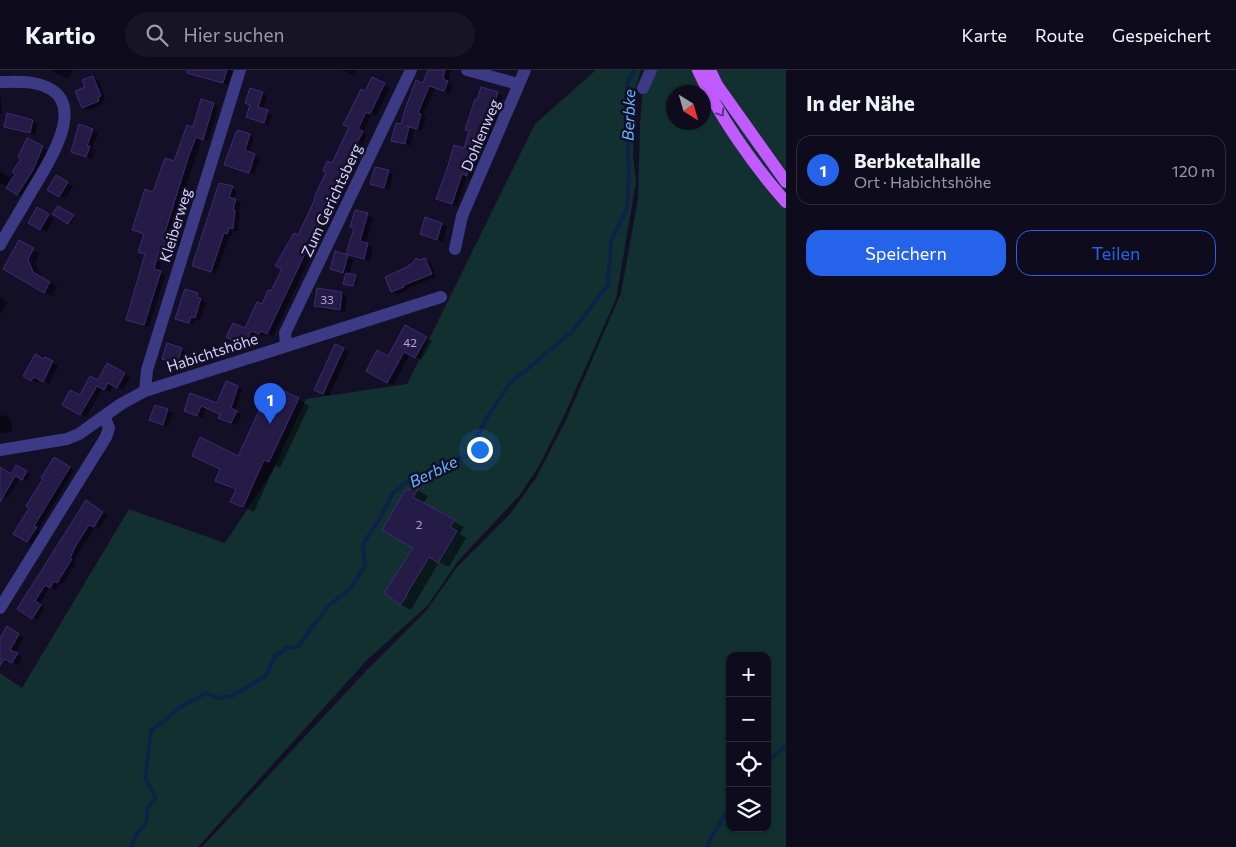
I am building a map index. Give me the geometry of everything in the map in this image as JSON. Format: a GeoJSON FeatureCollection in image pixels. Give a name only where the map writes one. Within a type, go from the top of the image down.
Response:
{"type":"FeatureCollection","features":[{"type":"Feature","properties":{"kind":"main road"},"geometry":{"type":"LineString","coordinates":[[698,70],[708,93],[758,169],[786,202]]}},
{"type":"Feature","properties":{"kind":"main road"},"geometry":{"type":"LineString","coordinates":[[710,70],[722,93],[786,182]]}},
{"type":"Feature","properties":{"kind":"street","name":"Kleiberweg"},"geometry":{"type":"LineString","coordinates":[[145,391],[147,370],[240,70]]}},
{"type":"Feature","properties":{"kind":"street","name":"Zum Gerichtsberg"},"geometry":{"type":"LineString","coordinates":[[286,345],[285,333],[411,70]]}},
{"type":"Feature","properties":{"kind":"street","name":"Dohlenweg"},"geometry":{"type":"LineString","coordinates":[[455,249],[462,216],[518,84],[467,70]]}},
{"type":"Feature","properties":{"kind":"street"},"geometry":{"type":"LineString","coordinates":[[518,84],[525,70]]}},
{"type":"Feature","properties":{"kind":"street"},"geometry":{"type":"LineString","coordinates":[[643,88],[651,70]]}},
{"type":"Feature","properties":{"kind":"street"},"geometry":{"type":"LineString","coordinates":[[0,82],[29,82],[42,85],[54,91],[62,103],[65,115],[62,131],[53,154],[0,245]]}},
{"type":"Feature","properties":{"kind":"street","name":"Habichtshöhe"},"geometry":{"type":"LineString","coordinates":[[0,450],[67,439],[90,428],[104,416],[145,391],[441,297]]}},
{"type":"Feature","properties":{"kind":"street"},"geometry":{"type":"LineString","coordinates":[[0,608],[106,437],[108,428],[104,416]]}},
{"type":"Feature","properties":{"kind":"green space"},"geometry":{"type":"Polygon","coordinates":[[[596,70],[641,70],[635,90],[633,157],[636,182],[616,299],[563,418],[539,466],[519,496],[459,560],[427,606],[367,660],[198,847],[0,847],[0,673],[22,688],[129,509],[225,543],[272,472],[306,399],[407,384],[535,124],[596,70]]]}},
{"type":"Feature","properties":{"kind":"green space"},"geometry":{"type":"Polygon","coordinates":[[[655,70],[786,70],[786,847],[202,847],[366,671],[426,611],[457,567],[510,514],[536,478],[566,420],[621,293],[638,199],[643,88],[655,70]]]}},
{"type":"Feature","properties":{"kind":"building"},"geometry":{"type":"Polygon","coordinates":[[[187,70],[227,70],[223,83],[187,73],[187,70]]]}},
{"type":"Feature","properties":{"kind":"building"},"geometry":{"type":"Polygon","coordinates":[[[428,70],[445,70],[443,79],[448,81],[444,91],[429,86],[418,113],[421,114],[417,129],[406,126],[409,127],[405,144],[391,141],[396,123],[401,124],[416,80],[423,83],[428,70]]]}},
{"type":"Feature","properties":{"kind":"building"},"geometry":{"type":"Polygon","coordinates":[[[93,76],[101,96],[98,97],[99,101],[82,108],[75,91],[85,87],[82,80],[93,76]]]}},
{"type":"Feature","properties":{"kind":"building"},"geometry":{"type":"Polygon","coordinates":[[[372,77],[385,83],[370,114],[366,112],[358,129],[363,131],[348,162],[351,164],[330,205],[328,205],[267,334],[261,331],[259,334],[251,331],[246,342],[238,339],[237,342],[226,337],[233,323],[245,328],[257,302],[262,304],[268,290],[271,291],[282,269],[275,266],[294,233],[298,235],[326,172],[323,171],[327,161],[332,163],[349,127],[343,125],[361,89],[365,91],[372,77]]]}},
{"type":"Feature","properties":{"kind":"building"},"geometry":{"type":"Polygon","coordinates":[[[481,87],[498,92],[482,143],[479,142],[475,149],[467,176],[462,174],[452,204],[436,199],[454,145],[464,148],[469,131],[465,130],[481,87]]]}},
{"type":"Feature","properties":{"kind":"building"},"geometry":{"type":"Polygon","coordinates":[[[250,88],[263,92],[258,107],[268,110],[264,123],[246,117],[250,105],[245,103],[250,88]]]}},
{"type":"Feature","properties":{"kind":"building"},"geometry":{"type":"Polygon","coordinates":[[[201,99],[214,103],[203,140],[196,137],[189,155],[165,232],[179,236],[176,246],[169,244],[166,253],[159,251],[154,269],[161,271],[144,325],[126,320],[145,254],[138,252],[144,234],[132,230],[145,189],[153,192],[165,158],[174,161],[187,125],[193,127],[201,99]]]}},
{"type":"Feature","properties":{"kind":"building"},"geometry":{"type":"Polygon","coordinates":[[[7,113],[33,120],[30,133],[4,127],[7,113]]]}},
{"type":"Feature","properties":{"kind":"building"},"geometry":{"type":"Polygon","coordinates":[[[79,124],[93,129],[87,146],[90,146],[86,157],[71,152],[79,124]]]}},
{"type":"Feature","properties":{"kind":"building"},"geometry":{"type":"Polygon","coordinates":[[[238,130],[250,134],[245,150],[255,154],[249,173],[224,165],[238,130]]]}},
{"type":"Feature","properties":{"kind":"building"},"geometry":{"type":"Polygon","coordinates":[[[27,138],[43,146],[33,170],[17,195],[6,188],[15,174],[12,172],[21,159],[18,157],[27,138]]]}},
{"type":"Feature","properties":{"kind":"building"},"geometry":{"type":"Polygon","coordinates":[[[375,167],[389,170],[384,188],[370,184],[375,167]]]}},
{"type":"Feature","properties":{"kind":"building"},"geometry":{"type":"Polygon","coordinates":[[[56,175],[68,182],[59,197],[47,190],[56,175]]]}},
{"type":"Feature","properties":{"kind":"building"},"geometry":{"type":"Polygon","coordinates":[[[219,183],[233,186],[229,197],[236,199],[233,209],[235,210],[233,229],[229,228],[227,234],[224,233],[211,272],[192,266],[219,183]]]}},
{"type":"Feature","properties":{"kind":"building"},"geometry":{"type":"Polygon","coordinates":[[[58,206],[74,215],[68,224],[52,214],[58,206]]]}},
{"type":"Feature","properties":{"kind":"building"},"geometry":{"type":"Polygon","coordinates":[[[37,207],[49,214],[40,230],[28,223],[37,207]]]}},
{"type":"Feature","properties":{"kind":"building"},"geometry":{"type":"Polygon","coordinates":[[[355,210],[368,213],[360,241],[368,243],[364,259],[346,254],[354,228],[350,227],[355,210]]]}},
{"type":"Feature","properties":{"kind":"building"},"geometry":{"type":"Polygon","coordinates":[[[425,217],[442,223],[437,240],[420,234],[425,217]]]}},
{"type":"Feature","properties":{"kind":"building"},"geometry":{"type":"Polygon","coordinates":[[[19,240],[34,248],[28,259],[33,272],[50,282],[44,293],[3,269],[19,240]]]}},
{"type":"Feature","properties":{"kind":"building"},"geometry":{"type":"Polygon","coordinates":[[[335,251],[348,255],[343,273],[330,269],[335,251]]]}},
{"type":"Feature","properties":{"kind":"building"},"geometry":{"type":"Polygon","coordinates":[[[416,258],[420,260],[425,258],[432,274],[391,292],[385,277],[409,266],[416,258]]]}},
{"type":"Feature","properties":{"kind":"building"},"geometry":{"type":"Polygon","coordinates":[[[346,273],[356,275],[353,286],[343,284],[346,273]]]}},
{"type":"Feature","properties":{"kind":"building"},"geometry":{"type":"Polygon","coordinates":[[[317,288],[342,292],[340,310],[314,306],[317,288]]]}},
{"type":"Feature","properties":{"kind":"building"},"geometry":{"type":"Polygon","coordinates":[[[185,289],[198,293],[197,297],[201,298],[195,318],[191,317],[189,323],[175,319],[185,289]]]}},
{"type":"Feature","properties":{"kind":"building"},"geometry":{"type":"Polygon","coordinates":[[[405,325],[427,337],[415,358],[404,352],[387,383],[366,371],[377,350],[388,356],[405,325]]]}},
{"type":"Feature","properties":{"kind":"building"},"geometry":{"type":"Polygon","coordinates":[[[167,343],[182,348],[177,364],[162,359],[167,343]]]}},
{"type":"Feature","properties":{"kind":"building"},"geometry":{"type":"Polygon","coordinates":[[[335,344],[344,348],[323,394],[314,390],[335,344]]]}},
{"type":"Feature","properties":{"kind":"building"},"geometry":{"type":"Polygon","coordinates":[[[35,354],[53,361],[43,382],[34,377],[31,381],[23,376],[35,354]]]}},
{"type":"Feature","properties":{"kind":"building"},"geometry":{"type":"Polygon","coordinates":[[[107,363],[125,373],[117,388],[108,383],[104,390],[97,386],[80,415],[62,405],[70,390],[80,395],[90,376],[98,380],[107,363]]]}},
{"type":"Feature","properties":{"kind":"building"},"geometry":{"type":"Polygon","coordinates":[[[226,381],[238,386],[231,408],[237,411],[231,423],[218,418],[220,414],[201,406],[197,416],[184,411],[190,393],[217,403],[226,381]]]}},
{"type":"Feature","properties":{"kind":"building"},"geometry":{"type":"Polygon","coordinates":[[[271,385],[299,398],[269,462],[264,460],[243,507],[230,502],[236,489],[215,481],[220,469],[192,456],[200,437],[238,456],[271,385]]]}},
{"type":"Feature","properties":{"kind":"building"},"geometry":{"type":"Polygon","coordinates":[[[155,405],[168,409],[163,425],[149,420],[155,405]]]}},
{"type":"Feature","properties":{"kind":"building"},"geometry":{"type":"Polygon","coordinates":[[[54,457],[70,467],[34,526],[37,527],[27,542],[13,534],[29,508],[26,506],[54,457]]]}},
{"type":"Feature","properties":{"kind":"building"},"geometry":{"type":"Polygon","coordinates":[[[16,465],[27,471],[22,480],[15,476],[0,502],[0,467],[11,474],[16,465]]]}},
{"type":"Feature","properties":{"kind":"building"},"geometry":{"type":"Polygon","coordinates":[[[418,489],[413,497],[455,520],[450,527],[457,531],[438,563],[429,557],[400,605],[384,593],[413,548],[382,530],[405,490],[418,489]]]}},
{"type":"Feature","properties":{"kind":"building"},"geometry":{"type":"Polygon","coordinates":[[[86,500],[103,512],[94,527],[89,525],[75,547],[70,558],[72,559],[57,583],[54,581],[50,588],[45,585],[35,601],[41,605],[32,619],[17,609],[86,500]]]}},
{"type":"Feature","properties":{"kind":"building"},"geometry":{"type":"Polygon","coordinates":[[[7,626],[19,634],[10,650],[18,653],[12,663],[4,659],[0,666],[0,638],[7,626]]]}},
{"type":"Feature","properties":{"kind":"waterway","name":"Berbke"},"geometry":{"type":"LineString","coordinates":[[132,847],[135,836],[147,821],[147,808],[156,798],[145,778],[151,731],[180,707],[206,693],[217,698],[232,696],[266,676],[275,656],[287,648],[298,647],[327,607],[350,589],[365,565],[363,544],[393,493],[410,480],[467,455],[488,416],[510,383],[571,333],[608,285],[611,241],[627,208],[629,176],[626,110],[628,82],[634,70]]}},
{"type":"Feature","properties":{"kind":"waterway"},"geometry":{"type":"LineString","coordinates":[[771,759],[786,746]]}},
{"type":"Feature","properties":{"kind":"waterway"},"geometry":{"type":"LineString","coordinates":[[708,847],[710,839],[726,813]]}},
{"type":"Feature","properties":{"kind":"place","name":"Berbketalhalle"},"geometry":{"type":"Point","coordinates":[270,424]}}]}
